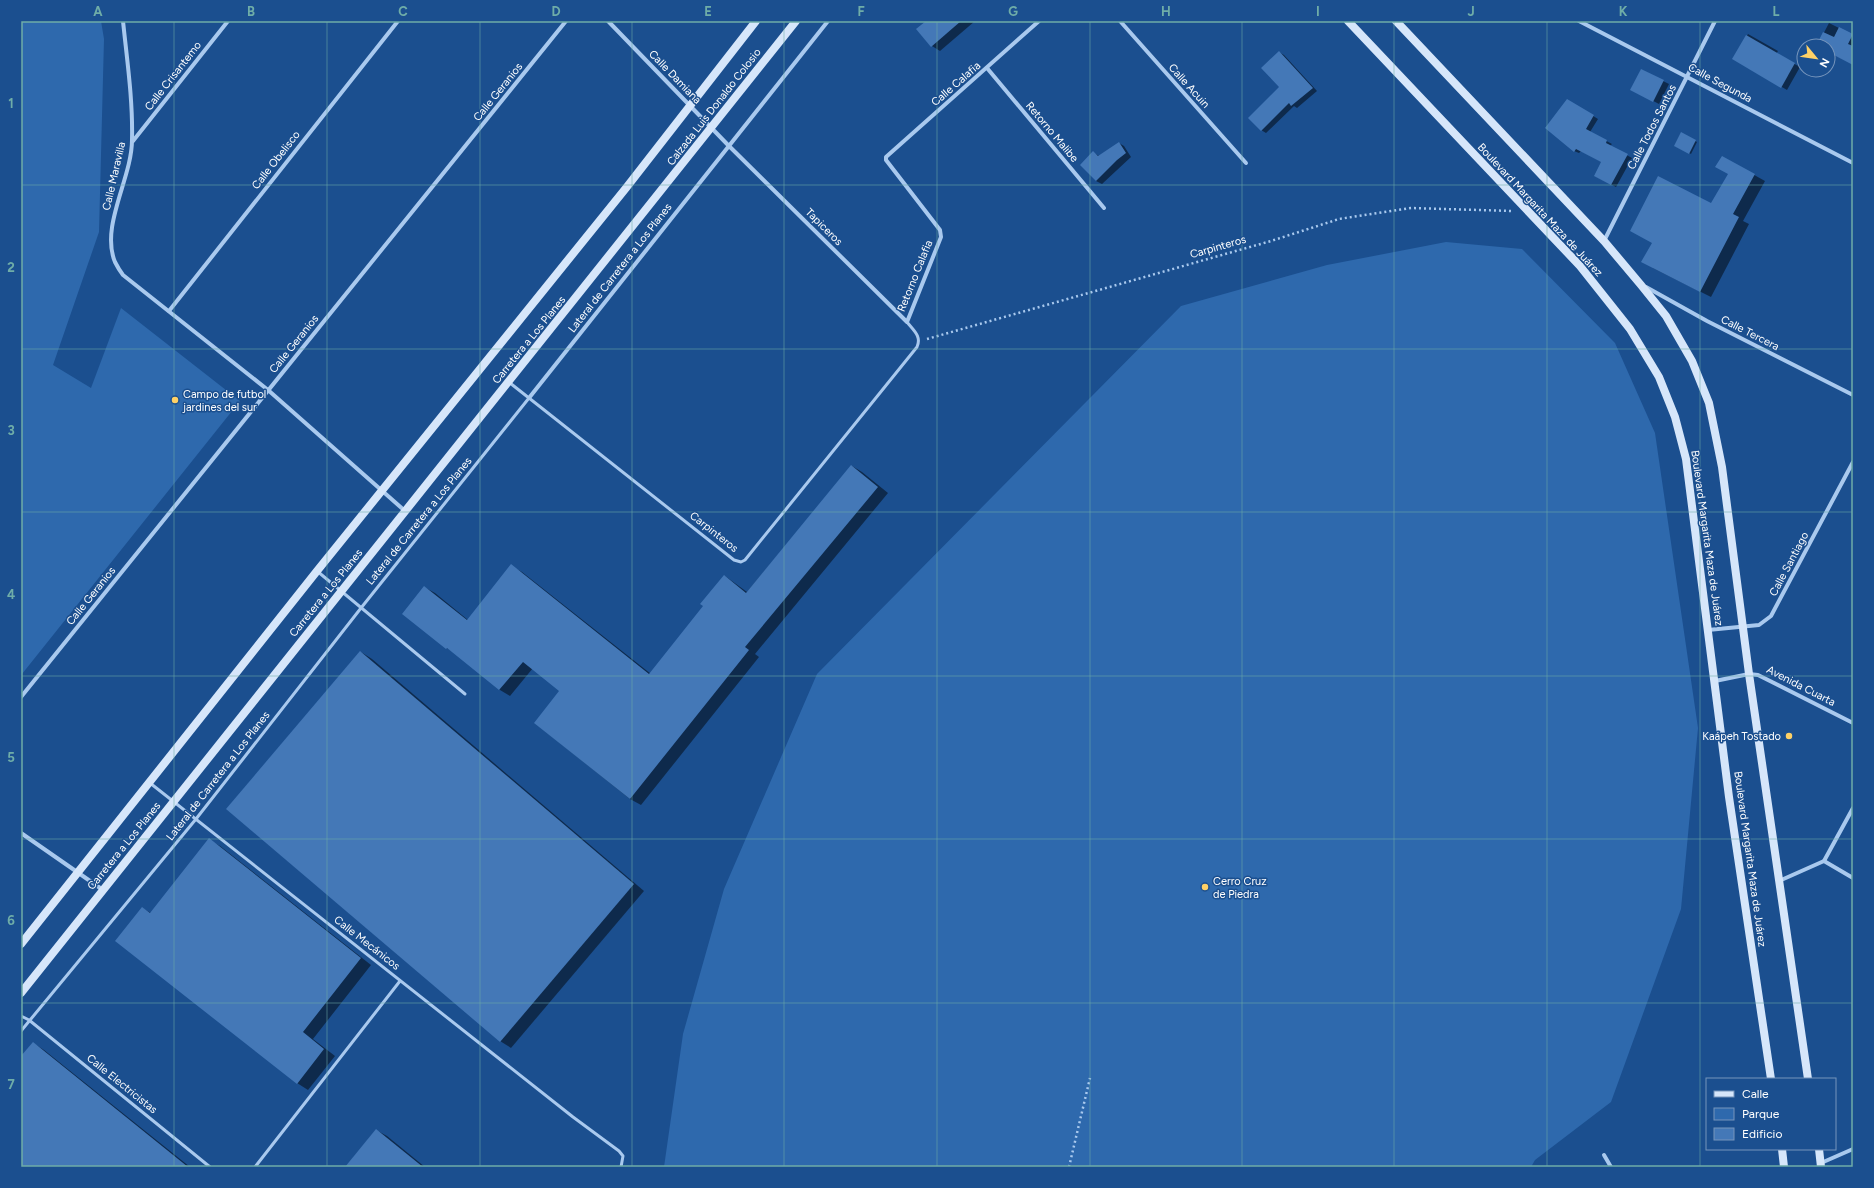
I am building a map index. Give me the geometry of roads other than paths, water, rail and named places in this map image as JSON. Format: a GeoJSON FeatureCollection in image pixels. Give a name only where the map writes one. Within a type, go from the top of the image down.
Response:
{"type":"FeatureCollection","features":[{"type":"Feature","properties":{"kind":"main road","name":"Calzada Luis Donaldo Colosio"},"geometry":{"type":"LineString","coordinates":[[626,188],[756,21]]}},
{"type":"Feature","properties":{"kind":"main road","name":"Calzada Luis Donaldo Colosio"},"geometry":{"type":"LineString","coordinates":[[650,207],[796,21]]}},
{"type":"Feature","properties":{"kind":"main road","name":"Boulevard Margarita Maza de Juárez"},"geometry":{"type":"LineString","coordinates":[[1348,21],[1580,266],[1630,328],[1659,377],[1675,417],[1686,458],[1731,805],[1771,1078]]}},
{"type":"Feature","properties":{"kind":"main road"},"geometry":{"type":"LineString","coordinates":[[1396,21],[1604,241],[1666,316],[1692,361],[1708,403],[1722,467],[1749,674],[1808,1078]]}},
{"type":"Feature","properties":{"kind":"main road","name":"Carretera a Los Planes"},"geometry":{"type":"LineString","coordinates":[[21,944],[317,571],[626,188]]}},
{"type":"Feature","properties":{"kind":"main road","name":"Carretera a Los Planes"},"geometry":{"type":"LineString","coordinates":[[21,993],[341,591],[510,383],[650,207]]}},
{"type":"Feature","properties":{"kind":"main road"},"geometry":{"type":"LineString","coordinates":[[1782,1150],[1784,1167]]}},
{"type":"Feature","properties":{"kind":"main road"},"geometry":{"type":"LineString","coordinates":[[1819,1150],[1821,1165]]}},
{"type":"Feature","properties":{"kind":"street","name":"Calle Maravilla"},"geometry":{"type":"LineString","coordinates":[[123,21],[132,113],[132,142],[124,187],[114,215],[110,242],[115,262],[123,275],[268,390],[406,512]]}},
{"type":"Feature","properties":{"kind":"street","name":"Calle Crisantemo"},"geometry":{"type":"LineString","coordinates":[[132,142],[228,21]]}},
{"type":"Feature","properties":{"kind":"street","name":"Calle Obelisco"},"geometry":{"type":"LineString","coordinates":[[169,311],[398,21]]}},
{"type":"Feature","properties":{"kind":"street","name":"Calle Geranios"},"geometry":{"type":"LineString","coordinates":[[21,697],[566,21]]}},
{"type":"Feature","properties":{"kind":"street","name":"Calle Damiana"},"geometry":{"type":"LineString","coordinates":[[608,21],[728,145]]}},
{"type":"Feature","properties":{"kind":"street","name":"Lateral de Carretera a Los Planes"},"geometry":{"type":"LineString","coordinates":[[529,398],[728,145],[828,21]]}},
{"type":"Feature","properties":{"kind":"street","name":"Calle Calafia"},"geometry":{"type":"LineString","coordinates":[[886,160],[887,156],[1039,21]]}},
{"type":"Feature","properties":{"kind":"street","name":"Calle Acuin"},"geometry":{"type":"LineString","coordinates":[[1120,21],[1246,163]]}},
{"type":"Feature","properties":{"kind":"street","name":"Calle Segunda"},"geometry":{"type":"LineString","coordinates":[[1579,21],[1853,163]]}},
{"type":"Feature","properties":{"kind":"street","name":"Calle Todos Santos"},"geometry":{"type":"LineString","coordinates":[[1604,241],[1715,21]]}},
{"type":"Feature","properties":{"kind":"street","name":"Retorno Malibe"},"geometry":{"type":"LineString","coordinates":[[987,68],[1104,208]]}},
{"type":"Feature","properties":{"kind":"street","name":"Tapiceros"},"geometry":{"type":"LineString","coordinates":[[728,145],[907,322]]}},
{"type":"Feature","properties":{"kind":"street","name":"Retorno Calafia"},"geometry":{"type":"LineString","coordinates":[[886,160],[940,230],[941,237],[907,322]]}},
{"type":"Feature","properties":{"kind":"street","name":"Calle Tercera"},"geometry":{"type":"LineString","coordinates":[[1641,285],[1707,321],[1853,395]]}},
{"type":"Feature","properties":{"kind":"street","name":"Calle Santiago"},"geometry":{"type":"LineString","coordinates":[[1708,630],[1758,625],[1771,616],[1853,462]]}},
{"type":"Feature","properties":{"kind":"street","name":"Avenida Cuarta"},"geometry":{"type":"LineString","coordinates":[[1715,681],[1749,674],[1765,678],[1853,723]]}},
{"type":"Feature","properties":{"kind":"street"},"geometry":{"type":"LineString","coordinates":[[1779,881],[1824,861],[1853,808]]}},
{"type":"Feature","properties":{"kind":"street"},"geometry":{"type":"LineString","coordinates":[[21,833],[102,890]]}},
{"type":"Feature","properties":{"kind":"street"},"geometry":{"type":"LineString","coordinates":[[1824,861],[1853,878]]}},
{"type":"Feature","properties":{"kind":"street"},"geometry":{"type":"LineString","coordinates":[[1821,1165],[1853,1149]]}},
{"type":"Feature","properties":{"kind":"street"},"geometry":{"type":"LineString","coordinates":[[1604,1155],[1612,1167]]}},
{"type":"Feature","properties":{"kind":"lane","name":"Carpinteros"},"geometry":{"type":"LineString","coordinates":[[510,383],[734,560],[741,562],[917,347],[920,341],[919,337],[907,322]]}},
{"type":"Feature","properties":{"kind":"lane","name":"Lateral de Carretera a Los Planes"},"geometry":{"type":"LineString","coordinates":[[21,1031],[196,819],[529,398]]}},
{"type":"Feature","properties":{"kind":"lane"},"geometry":{"type":"LineString","coordinates":[[317,571],[465,694]]}},
{"type":"Feature","properties":{"kind":"lane","name":"Calle Mecánicos"},"geometry":{"type":"LineString","coordinates":[[150,783],[573,1117],[619,1151],[623,1156],[621,1167]]}},
{"type":"Feature","properties":{"kind":"lane"},"geometry":{"type":"LineString","coordinates":[[255,1167],[400,980]]}},
{"type":"Feature","properties":{"kind":"lane","name":"Calle Electricistas"},"geometry":{"type":"LineString","coordinates":[[21,1016],[30,1020],[210,1167]]}},
{"type":"Feature","properties":{"kind":"place","name":"Campo de futbol jardines del sur"},"geometry":{"type":"Point","coordinates":[175,400]}},
{"type":"Feature","properties":{"kind":"place","name":"Kaápeh Tostado"},"geometry":{"type":"Point","coordinates":[1789,736]}},
{"type":"Feature","properties":{"kind":"place","name":"Cerro Cruz de Piedra"},"geometry":{"type":"Point","coordinates":[1205,887]}}]}
